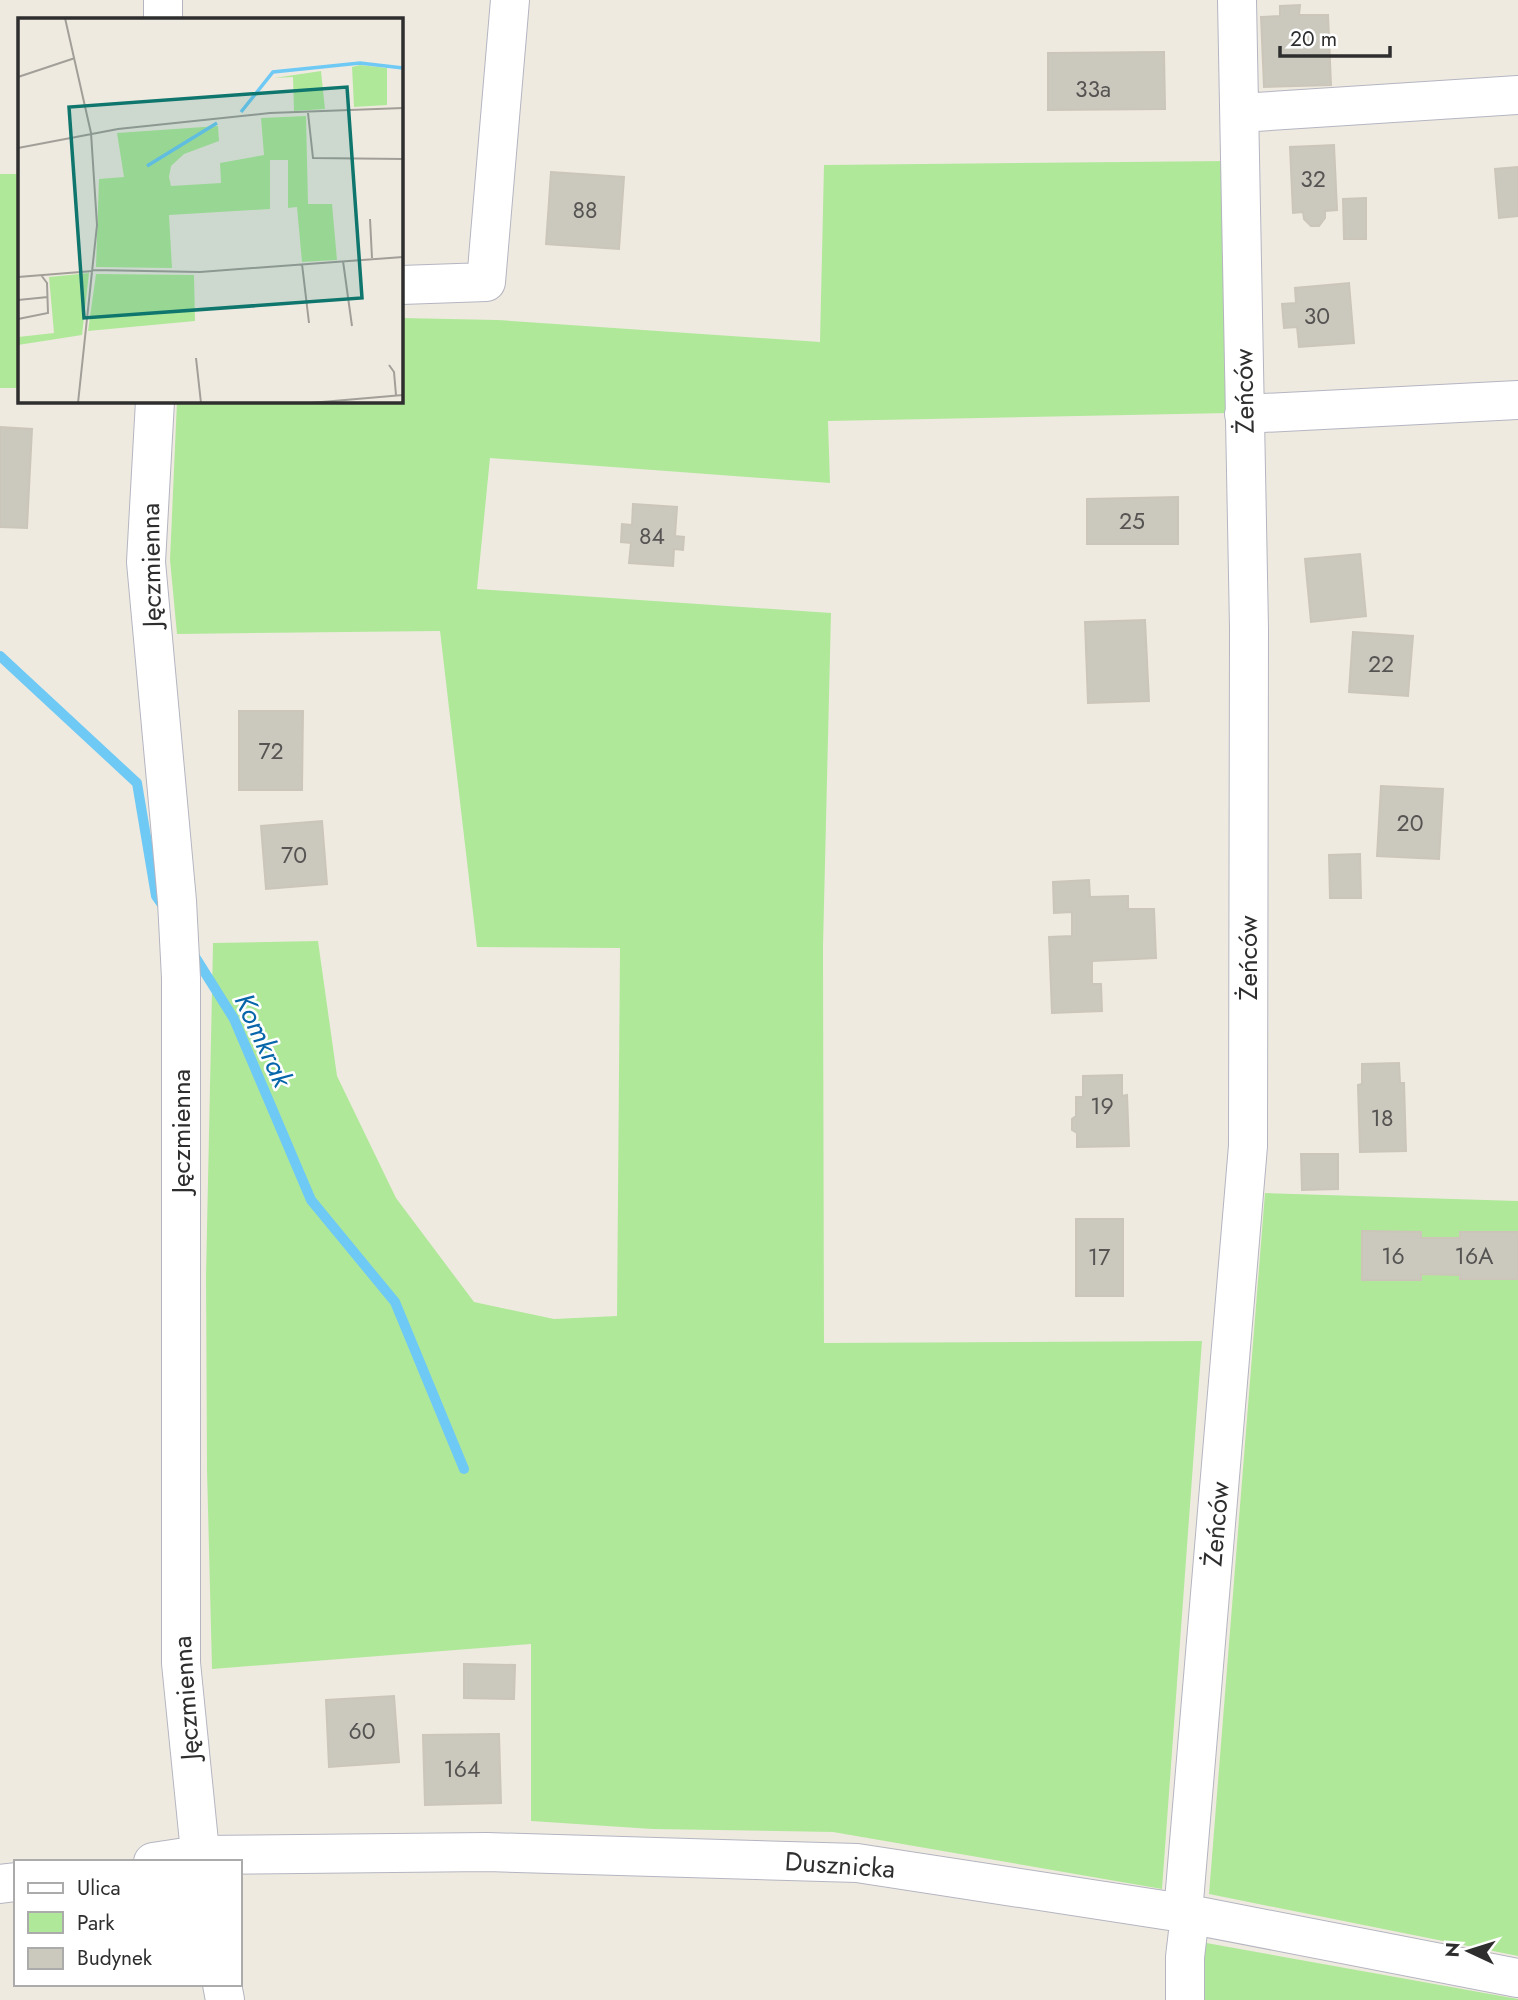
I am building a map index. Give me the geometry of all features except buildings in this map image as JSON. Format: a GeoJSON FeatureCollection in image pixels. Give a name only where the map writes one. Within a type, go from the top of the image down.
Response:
{"type":"FeatureCollection","features":[{"type":"Feature","properties":{"kind":"street"},"geometry":{"type":"LineString","coordinates":[[163,0],[163,18]]}},
{"type":"Feature","properties":{"kind":"street"},"geometry":{"type":"LineString","coordinates":[[402,285],[486,282],[510,0]]}},
{"type":"Feature","properties":{"kind":"street","name":"Żeńców"},"geometry":{"type":"LineString","coordinates":[[1185,2000],[1186,1914],[1248,1146],[1249,628],[1237,0]]}},
{"type":"Feature","properties":{"kind":"street"},"geometry":{"type":"LineString","coordinates":[[1240,113],[1518,95]]}},
{"type":"Feature","properties":{"kind":"street"},"geometry":{"type":"LineString","coordinates":[[1244,414],[1518,400]]}},
{"type":"Feature","properties":{"kind":"street","name":"Jęczmienna"},"geometry":{"type":"LineString","coordinates":[[155,402],[146,562],[177,901],[181,978],[181,1663],[200,1858]]}},
{"type":"Feature","properties":{"kind":"street","name":"Dusznicka"},"geometry":{"type":"LineString","coordinates":[[176,1860],[487,1852],[856,1863],[1186,1914],[1518,1978]]}},
{"type":"Feature","properties":{"kind":"green space"},"geometry":{"type":"Polygon","coordinates":[[[1227,161],[1229,413],[828,421],[830,483],[490,458],[477,589],[831,613],[823,947],[824,1343],[1202,1341],[1162,1889],[833,1832],[652,1829],[531,1821],[531,1644],[212,1669],[206,1276],[213,943],[318,941],[337,1076],[396,1198],[474,1302],[554,1319],[617,1316],[620,948],[477,947],[440,631],[177,634],[170,560],[177,402],[402,402],[402,318],[498,320],[820,342],[824,165],[1227,161]]]}},
{"type":"Feature","properties":{"kind":"green space"},"geometry":{"type":"Polygon","coordinates":[[[0,174],[18,174],[18,388],[0,388],[0,174]]]}},
{"type":"Feature","properties":{"kind":"green space"},"geometry":{"type":"Polygon","coordinates":[[[1265,1193],[1518,1201],[1518,1956],[1209,1894],[1265,1193]]]}},
{"type":"Feature","properties":{"kind":"green space"},"geometry":{"type":"Polygon","coordinates":[[[1201,1942],[1518,1999],[1518,2000],[1202,2000],[1201,1942]]]}},
{"type":"Feature","properties":{"kind":"waterway","name":"Komkrak"},"geometry":{"type":"LineString","coordinates":[[0,656],[137,783],[156,896],[165,909]]}},
{"type":"Feature","properties":{"kind":"waterway","name":"Komkrak"},"geometry":{"type":"LineString","coordinates":[[192,952],[234,1019],[311,1200],[395,1302],[464,1469]]}}]}
